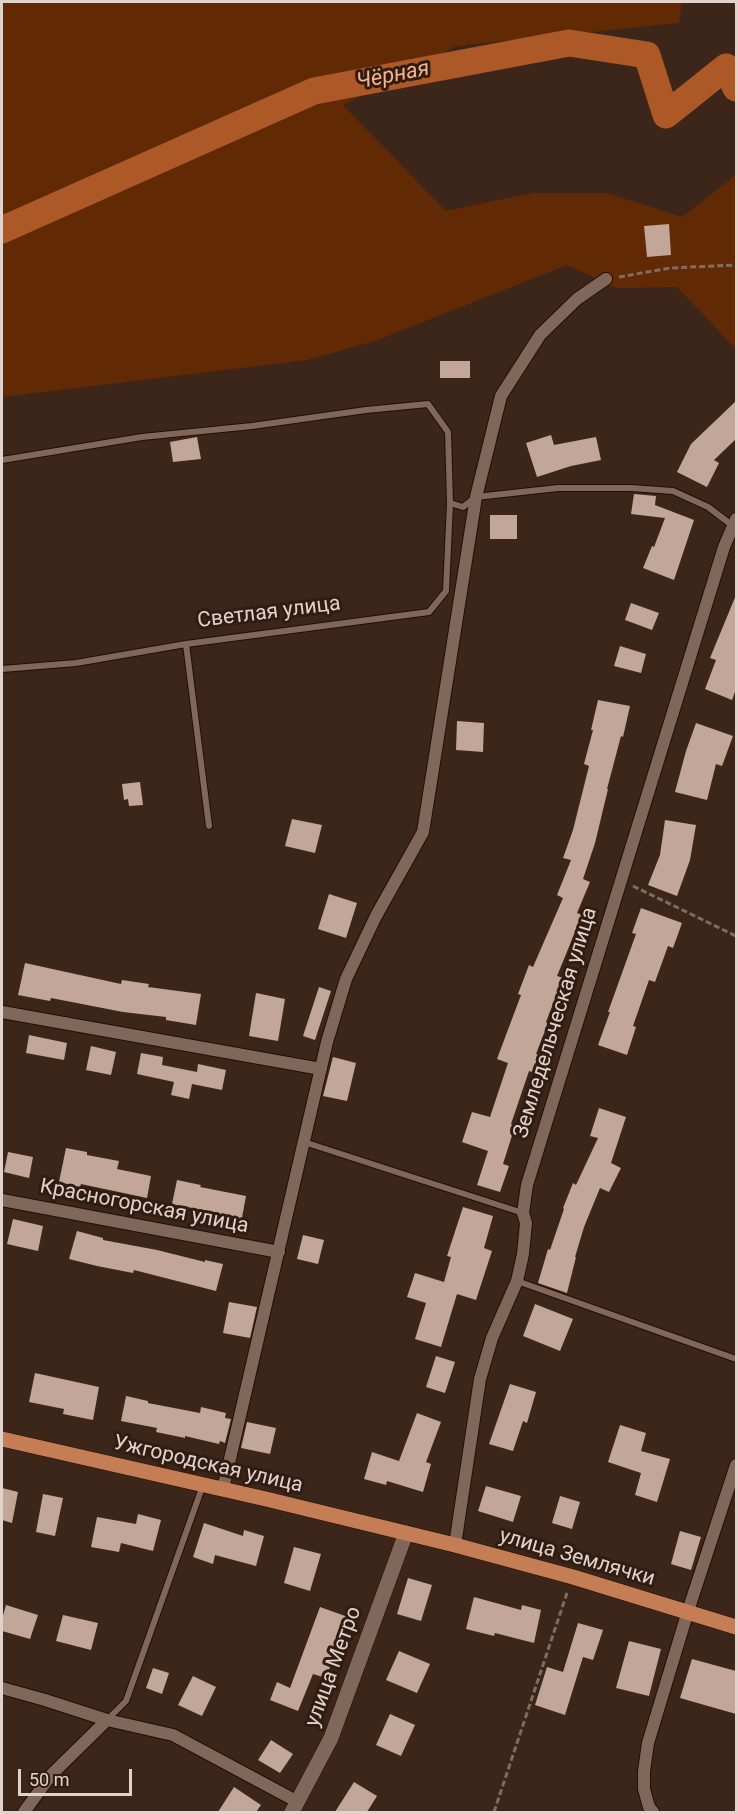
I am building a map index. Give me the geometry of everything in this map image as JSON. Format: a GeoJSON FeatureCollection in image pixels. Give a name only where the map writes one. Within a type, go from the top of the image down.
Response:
{"type":"FeatureCollection","features":[{"type":"Feature","properties":{"kind":"main road","name":"Ужгородская улица"},"geometry":{"type":"LineString","coordinates":[[2,1439],[406,1533]]}},
{"type":"Feature","properties":{"kind":"main road","name":"улица Землячки"},"geometry":{"type":"LineString","coordinates":[[406,1533],[573,1577],[736,1627]]}},
{"type":"Feature","properties":{"kind":"street"},"geometry":{"type":"LineString","coordinates":[[223,1490],[327,1042],[346,980],[376,916],[423,832],[476,497],[501,396],[540,335],[577,299],[606,279]]}},
{"type":"Feature","properties":{"kind":"street","name":"Земледельческая улица"},"geometry":{"type":"LineString","coordinates":[[455,1545],[480,1379],[492,1338],[517,1281],[523,1254],[526,1185],[724,547],[735,523]]}},
{"type":"Feature","properties":{"kind":"street"},"geometry":{"type":"LineString","coordinates":[[2,1012],[321,1069]]}},
{"type":"Feature","properties":{"kind":"street","name":"Красногорская улица"},"geometry":{"type":"LineString","coordinates":[[2,1200],[279,1252]]}},
{"type":"Feature","properties":{"kind":"street"},"geometry":{"type":"LineString","coordinates":[[653,1812],[649,1807],[644,1789],[648,1743],[736,1465]]}},
{"type":"Feature","properties":{"kind":"street","name":"улица Метро"},"geometry":{"type":"LineString","coordinates":[[295,1807],[331,1738],[406,1533]]}},
{"type":"Feature","properties":{"kind":"street"},"geometry":{"type":"LineString","coordinates":[[2,1688],[107,1720],[173,1735],[295,1807]]}},
{"type":"Feature","properties":{"kind":"street"},"geometry":{"type":"LineString","coordinates":[[24,1812],[51,1775],[107,1720]]}},
{"type":"Feature","properties":{"kind":"lane","name":"Светлая улица"},"geometry":{"type":"LineString","coordinates":[[2,460],[142,437],[428,404],[448,432],[450,503],[446,591],[429,612],[186,644],[76,663],[2,669]]}},
{"type":"Feature","properties":{"kind":"lane"},"geometry":{"type":"LineString","coordinates":[[450,503],[463,507],[476,497],[558,489],[631,488],[673,491],[708,507],[735,523]]}},
{"type":"Feature","properties":{"kind":"lane"},"geometry":{"type":"LineString","coordinates":[[186,644],[209,826]]}},
{"type":"Feature","properties":{"kind":"lane"},"geometry":{"type":"LineString","coordinates":[[304,1142],[523,1213]]}},
{"type":"Feature","properties":{"kind":"lane"},"geometry":{"type":"LineString","coordinates":[[517,1281],[736,1359]]}},
{"type":"Feature","properties":{"kind":"lane"},"geometry":{"type":"LineString","coordinates":[[107,1720],[126,1701],[203,1485]]}},
{"type":"Feature","properties":{"kind":"path"},"geometry":{"type":"LineString","coordinates":[[606,279],[670,268],[736,265]]}},
{"type":"Feature","properties":{"kind":"path"},"geometry":{"type":"LineString","coordinates":[[621,880],[736,936]]}},
{"type":"Feature","properties":{"kind":"path"},"geometry":{"type":"LineString","coordinates":[[494,1812],[573,1577]]}},
{"type":"Feature","properties":{"kind":"shaded area"},"geometry":{"type":"Polygon","coordinates":[[[2,2],[682,2],[679,23],[456,46],[343,105],[446,211],[532,193],[607,193],[682,217],[736,175],[736,349],[677,287],[617,288],[567,265],[375,341],[307,360],[2,397],[2,2]]]}},
{"type":"Feature","properties":{"kind":"building"},"geometry":{"type":"Polygon","coordinates":[[[669,224],[671,255],[647,257],[644,226],[669,224]]]}},
{"type":"Feature","properties":{"kind":"building"},"geometry":{"type":"Polygon","coordinates":[[[440,361],[470,361],[470,378],[440,378],[440,361]]]}},
{"type":"Feature","properties":{"kind":"building"},"geometry":{"type":"Polygon","coordinates":[[[736,401],[736,439],[714,460],[719,463],[707,487],[677,472],[691,444],[736,401]]]}},
{"type":"Feature","properties":{"kind":"building"},"geometry":{"type":"Polygon","coordinates":[[[551,435],[554,445],[596,437],[601,460],[571,466],[537,477],[526,443],[551,435]]]}},
{"type":"Feature","properties":{"kind":"building"},"geometry":{"type":"Polygon","coordinates":[[[197,437],[201,459],[173,462],[170,442],[197,437]]]}},
{"type":"Feature","properties":{"kind":"building"},"geometry":{"type":"Polygon","coordinates":[[[634,494],[656,496],[655,505],[694,520],[674,580],[643,568],[665,518],[631,514],[634,494]]]}},
{"type":"Feature","properties":{"kind":"building"},"geometry":{"type":"Polygon","coordinates":[[[490,515],[517,515],[517,539],[490,539],[490,515]]]}},
{"type":"Feature","properties":{"kind":"building"},"geometry":{"type":"Polygon","coordinates":[[[736,595],[736,689],[732,700],[705,689],[716,660],[710,658],[736,595]]]}},
{"type":"Feature","properties":{"kind":"building"},"geometry":{"type":"Polygon","coordinates":[[[631,603],[659,613],[652,630],[625,620],[631,603]]]}},
{"type":"Feature","properties":{"kind":"building"},"geometry":{"type":"Polygon","coordinates":[[[620,646],[646,654],[641,673],[614,666],[620,646]]]}},
{"type":"Feature","properties":{"kind":"building"},"geometry":{"type":"Polygon","coordinates":[[[598,700],[630,706],[595,843],[583,879],[590,882],[577,913],[582,915],[557,976],[563,978],[536,1054],[539,1055],[532,1072],[529,1071],[511,1124],[515,1126],[503,1164],[509,1166],[500,1192],[477,1185],[488,1151],[462,1142],[472,1112],[490,1117],[508,1063],[497,1059],[521,995],[518,994],[529,965],[533,967],[563,898],[557,895],[571,860],[563,858],[573,830],[589,766],[584,764],[598,700]]]}},
{"type":"Feature","properties":{"kind":"building"},"geometry":{"type":"Polygon","coordinates":[[[457,721],[484,723],[483,752],[456,750],[457,721]]]}},
{"type":"Feature","properties":{"kind":"building"},"geometry":{"type":"Polygon","coordinates":[[[696,723],[733,736],[722,766],[716,764],[707,800],[675,792],[696,723]]]}},
{"type":"Feature","properties":{"kind":"building"},"geometry":{"type":"Polygon","coordinates":[[[140,782],[143,805],[129,806],[128,799],[124,800],[122,784],[140,782]]]}},
{"type":"Feature","properties":{"kind":"building"},"geometry":{"type":"Polygon","coordinates":[[[292,819],[322,825],[315,853],[285,846],[292,819]]]}},
{"type":"Feature","properties":{"kind":"building"},"geometry":{"type":"Polygon","coordinates":[[[665,820],[696,825],[690,860],[677,896],[648,885],[660,855],[665,820]]]}},
{"type":"Feature","properties":{"kind":"building"},"geometry":{"type":"Polygon","coordinates":[[[329,894],[357,903],[346,938],[318,929],[329,894]]]}},
{"type":"Feature","properties":{"kind":"building"},"geometry":{"type":"Polygon","coordinates":[[[641,908],[682,923],[673,948],[668,946],[655,982],[649,980],[633,1026],[636,1027],[627,1055],[598,1045],[636,934],[632,933],[641,908]]]}},
{"type":"Feature","properties":{"kind":"building"},"geometry":{"type":"Polygon","coordinates":[[[25,963],[121,984],[122,980],[149,984],[148,987],[201,994],[196,1025],[166,1020],[166,1017],[123,1012],[51,998],[50,1001],[18,995],[25,963]]]}},
{"type":"Feature","properties":{"kind":"building"},"geometry":{"type":"Polygon","coordinates":[[[319,987],[331,991],[315,1040],[303,1036],[319,987]]]}},
{"type":"Feature","properties":{"kind":"building"},"geometry":{"type":"Polygon","coordinates":[[[256,993],[285,999],[278,1041],[249,1036],[256,993]]]}},
{"type":"Feature","properties":{"kind":"building"},"geometry":{"type":"Polygon","coordinates":[[[29,1035],[67,1043],[64,1060],[26,1053],[29,1035]]]}},
{"type":"Feature","properties":{"kind":"building"},"geometry":{"type":"Polygon","coordinates":[[[91,1046],[116,1052],[111,1075],[86,1070],[91,1046]]]}},
{"type":"Feature","properties":{"kind":"building"},"geometry":{"type":"Polygon","coordinates":[[[141,1053],[163,1057],[162,1065],[197,1072],[198,1064],[226,1070],[222,1090],[192,1084],[189,1099],[171,1095],[174,1082],[137,1074],[141,1053]]]}},
{"type":"Feature","properties":{"kind":"building"},"geometry":{"type":"Polygon","coordinates":[[[333,1057],[356,1063],[347,1101],[323,1096],[333,1057]]]}},
{"type":"Feature","properties":{"kind":"building"},"geometry":{"type":"Polygon","coordinates":[[[599,1108],[626,1117],[611,1163],[621,1168],[609,1192],[600,1188],[584,1227],[567,1293],[538,1283],[573,1183],[576,1185],[598,1138],[590,1136],[599,1108]]]}},
{"type":"Feature","properties":{"kind":"building"},"geometry":{"type":"Polygon","coordinates":[[[66,1148],[119,1161],[117,1169],[151,1176],[147,1198],[81,1184],[80,1187],[59,1182],[66,1148]]]}},
{"type":"Feature","properties":{"kind":"building"},"geometry":{"type":"Polygon","coordinates":[[[8,1152],[33,1157],[29,1178],[4,1172],[8,1152]]]}},
{"type":"Feature","properties":{"kind":"building"},"geometry":{"type":"Polygon","coordinates":[[[177,1180],[246,1196],[241,1223],[217,1218],[218,1213],[172,1204],[177,1180]]]}},
{"type":"Feature","properties":{"kind":"building"},"geometry":{"type":"Polygon","coordinates":[[[463,1207],[493,1216],[484,1248],[492,1251],[476,1300],[457,1294],[441,1347],[415,1339],[426,1303],[407,1297],[415,1273],[444,1282],[451,1257],[447,1256],[463,1207]]]}},
{"type":"Feature","properties":{"kind":"building"},"geometry":{"type":"Polygon","coordinates":[[[13,1219],[43,1226],[38,1251],[7,1244],[13,1219]]]}},
{"type":"Feature","properties":{"kind":"building"},"geometry":{"type":"Polygon","coordinates":[[[77,1231],[103,1238],[103,1240],[223,1264],[216,1291],[134,1270],[133,1273],[69,1259],[77,1231]]]}},
{"type":"Feature","properties":{"kind":"building"},"geometry":{"type":"Polygon","coordinates":[[[303,1235],[324,1240],[318,1264],[297,1259],[303,1235]]]}},
{"type":"Feature","properties":{"kind":"building"},"geometry":{"type":"Polygon","coordinates":[[[229,1302],[257,1307],[250,1338],[223,1333],[229,1302]]]}},
{"type":"Feature","properties":{"kind":"building"},"geometry":{"type":"Polygon","coordinates":[[[535,1304],[573,1319],[560,1351],[523,1336],[535,1304]]]}},
{"type":"Feature","properties":{"kind":"building"},"geometry":{"type":"Polygon","coordinates":[[[436,1356],[455,1362],[445,1393],[426,1387],[436,1356]]]}},
{"type":"Feature","properties":{"kind":"building"},"geometry":{"type":"Polygon","coordinates":[[[35,1373],[99,1387],[93,1420],[63,1414],[64,1409],[29,1402],[35,1373]]]}},
{"type":"Feature","properties":{"kind":"building"},"geometry":{"type":"Polygon","coordinates":[[[510,1384],[536,1392],[527,1423],[523,1421],[513,1451],[489,1444],[510,1384]]]}},
{"type":"Feature","properties":{"kind":"building"},"geometry":{"type":"Polygon","coordinates":[[[126,1396],[148,1401],[148,1403],[200,1413],[201,1407],[226,1413],[225,1418],[231,1419],[225,1443],[220,1441],[219,1444],[156,1432],[157,1428],[121,1421],[126,1396]]]}},
{"type":"Feature","properties":{"kind":"building"},"geometry":{"type":"Polygon","coordinates":[[[417,1413],[441,1422],[426,1462],[431,1464],[423,1492],[387,1481],[386,1485],[364,1479],[372,1452],[399,1461],[417,1413]]]}},
{"type":"Feature","properties":{"kind":"building"},"geometry":{"type":"Polygon","coordinates":[[[247,1422],[276,1428],[270,1454],[241,1448],[247,1422]]]}},
{"type":"Feature","properties":{"kind":"building"},"geometry":{"type":"Polygon","coordinates":[[[620,1425],[646,1433],[641,1451],[670,1459],[657,1502],[635,1495],[641,1473],[608,1462],[620,1425]]]}},
{"type":"Feature","properties":{"kind":"building"},"geometry":{"type":"Polygon","coordinates":[[[486,1486],[521,1496],[513,1522],[478,1511],[486,1486]]]}},
{"type":"Feature","properties":{"kind":"building"},"geometry":{"type":"Polygon","coordinates":[[[2,1488],[18,1492],[12,1523],[2,1520],[2,1488]]]}},
{"type":"Feature","properties":{"kind":"building"},"geometry":{"type":"Polygon","coordinates":[[[43,1494],[63,1498],[55,1536],[36,1532],[43,1494]]]}},
{"type":"Feature","properties":{"kind":"building"},"geometry":{"type":"Polygon","coordinates":[[[560,1496],[580,1502],[572,1529],[552,1523],[560,1496]]]}},
{"type":"Feature","properties":{"kind":"building"},"geometry":{"type":"Polygon","coordinates":[[[138,1514],[161,1520],[153,1551],[121,1543],[119,1552],[91,1547],[97,1517],[136,1524],[138,1514]]]}},
{"type":"Feature","properties":{"kind":"building"},"geometry":{"type":"Polygon","coordinates":[[[204,1523],[243,1536],[244,1530],[264,1536],[256,1566],[215,1555],[213,1564],[193,1557],[204,1523]]]}},
{"type":"Feature","properties":{"kind":"building"},"geometry":{"type":"Polygon","coordinates":[[[680,1531],[701,1537],[691,1570],[671,1564],[680,1531]]]}},
{"type":"Feature","properties":{"kind":"building"},"geometry":{"type":"Polygon","coordinates":[[[294,1547],[321,1554],[310,1591],[284,1583],[294,1547]]]}},
{"type":"Feature","properties":{"kind":"building"},"geometry":{"type":"Polygon","coordinates":[[[408,1578],[432,1585],[421,1621],[397,1614],[408,1578]]]}},
{"type":"Feature","properties":{"kind":"building"},"geometry":{"type":"Polygon","coordinates":[[[474,1597],[521,1610],[522,1605],[541,1610],[534,1643],[495,1633],[494,1636],[466,1629],[474,1597]]]}},
{"type":"Feature","properties":{"kind":"building"},"geometry":{"type":"Polygon","coordinates":[[[6,1605],[38,1615],[30,1639],[2,1631],[2,1619],[6,1605]]]}},
{"type":"Feature","properties":{"kind":"building"},"geometry":{"type":"Polygon","coordinates":[[[320,1607],[348,1617],[326,1678],[313,1674],[298,1711],[270,1700],[277,1682],[290,1688],[320,1607]]]}},
{"type":"Feature","properties":{"kind":"building"},"geometry":{"type":"Polygon","coordinates":[[[63,1615],[98,1623],[91,1650],[56,1641],[63,1615]]]}},
{"type":"Feature","properties":{"kind":"building"},"geometry":{"type":"Polygon","coordinates":[[[578,1623],[603,1630],[593,1660],[583,1657],[565,1715],[535,1705],[547,1667],[563,1672],[578,1623]]]}},
{"type":"Feature","properties":{"kind":"building"},"geometry":{"type":"Polygon","coordinates":[[[629,1641],[661,1649],[649,1696],[616,1688],[629,1641]]]}},
{"type":"Feature","properties":{"kind":"building"},"geometry":{"type":"Polygon","coordinates":[[[399,1651],[430,1664],[417,1693],[386,1680],[399,1651]]]}},
{"type":"Feature","properties":{"kind":"building"},"geometry":{"type":"Polygon","coordinates":[[[692,1659],[736,1671],[736,1714],[680,1698],[692,1659]]]}},
{"type":"Feature","properties":{"kind":"building"},"geometry":{"type":"Polygon","coordinates":[[[153,1668],[169,1673],[162,1694],[146,1688],[153,1668]]]}},
{"type":"Feature","properties":{"kind":"building"},"geometry":{"type":"Polygon","coordinates":[[[193,1676],[216,1687],[202,1716],[178,1705],[193,1676]]]}},
{"type":"Feature","properties":{"kind":"building"},"geometry":{"type":"Polygon","coordinates":[[[390,1714],[415,1725],[401,1756],[376,1745],[390,1714]]]}},
{"type":"Feature","properties":{"kind":"building"},"geometry":{"type":"Polygon","coordinates":[[[271,1740],[293,1754],[280,1773],[258,1760],[271,1740]]]}},
{"type":"Feature","properties":{"kind":"building"},"geometry":{"type":"Polygon","coordinates":[[[354,1782],[377,1796],[367,1812],[335,1812],[354,1782]]]}},
{"type":"Feature","properties":{"kind":"building"},"geometry":{"type":"Polygon","coordinates":[[[234,1787],[261,1805],[256,1812],[218,1812],[234,1787]]]}},
{"type":"Feature","properties":{"kind":"waterway","name":"Чёрная"},"geometry":{"type":"LineString","coordinates":[[2,230],[314,91],[569,43],[647,55],[666,115],[726,67],[736,88]]}}]}
